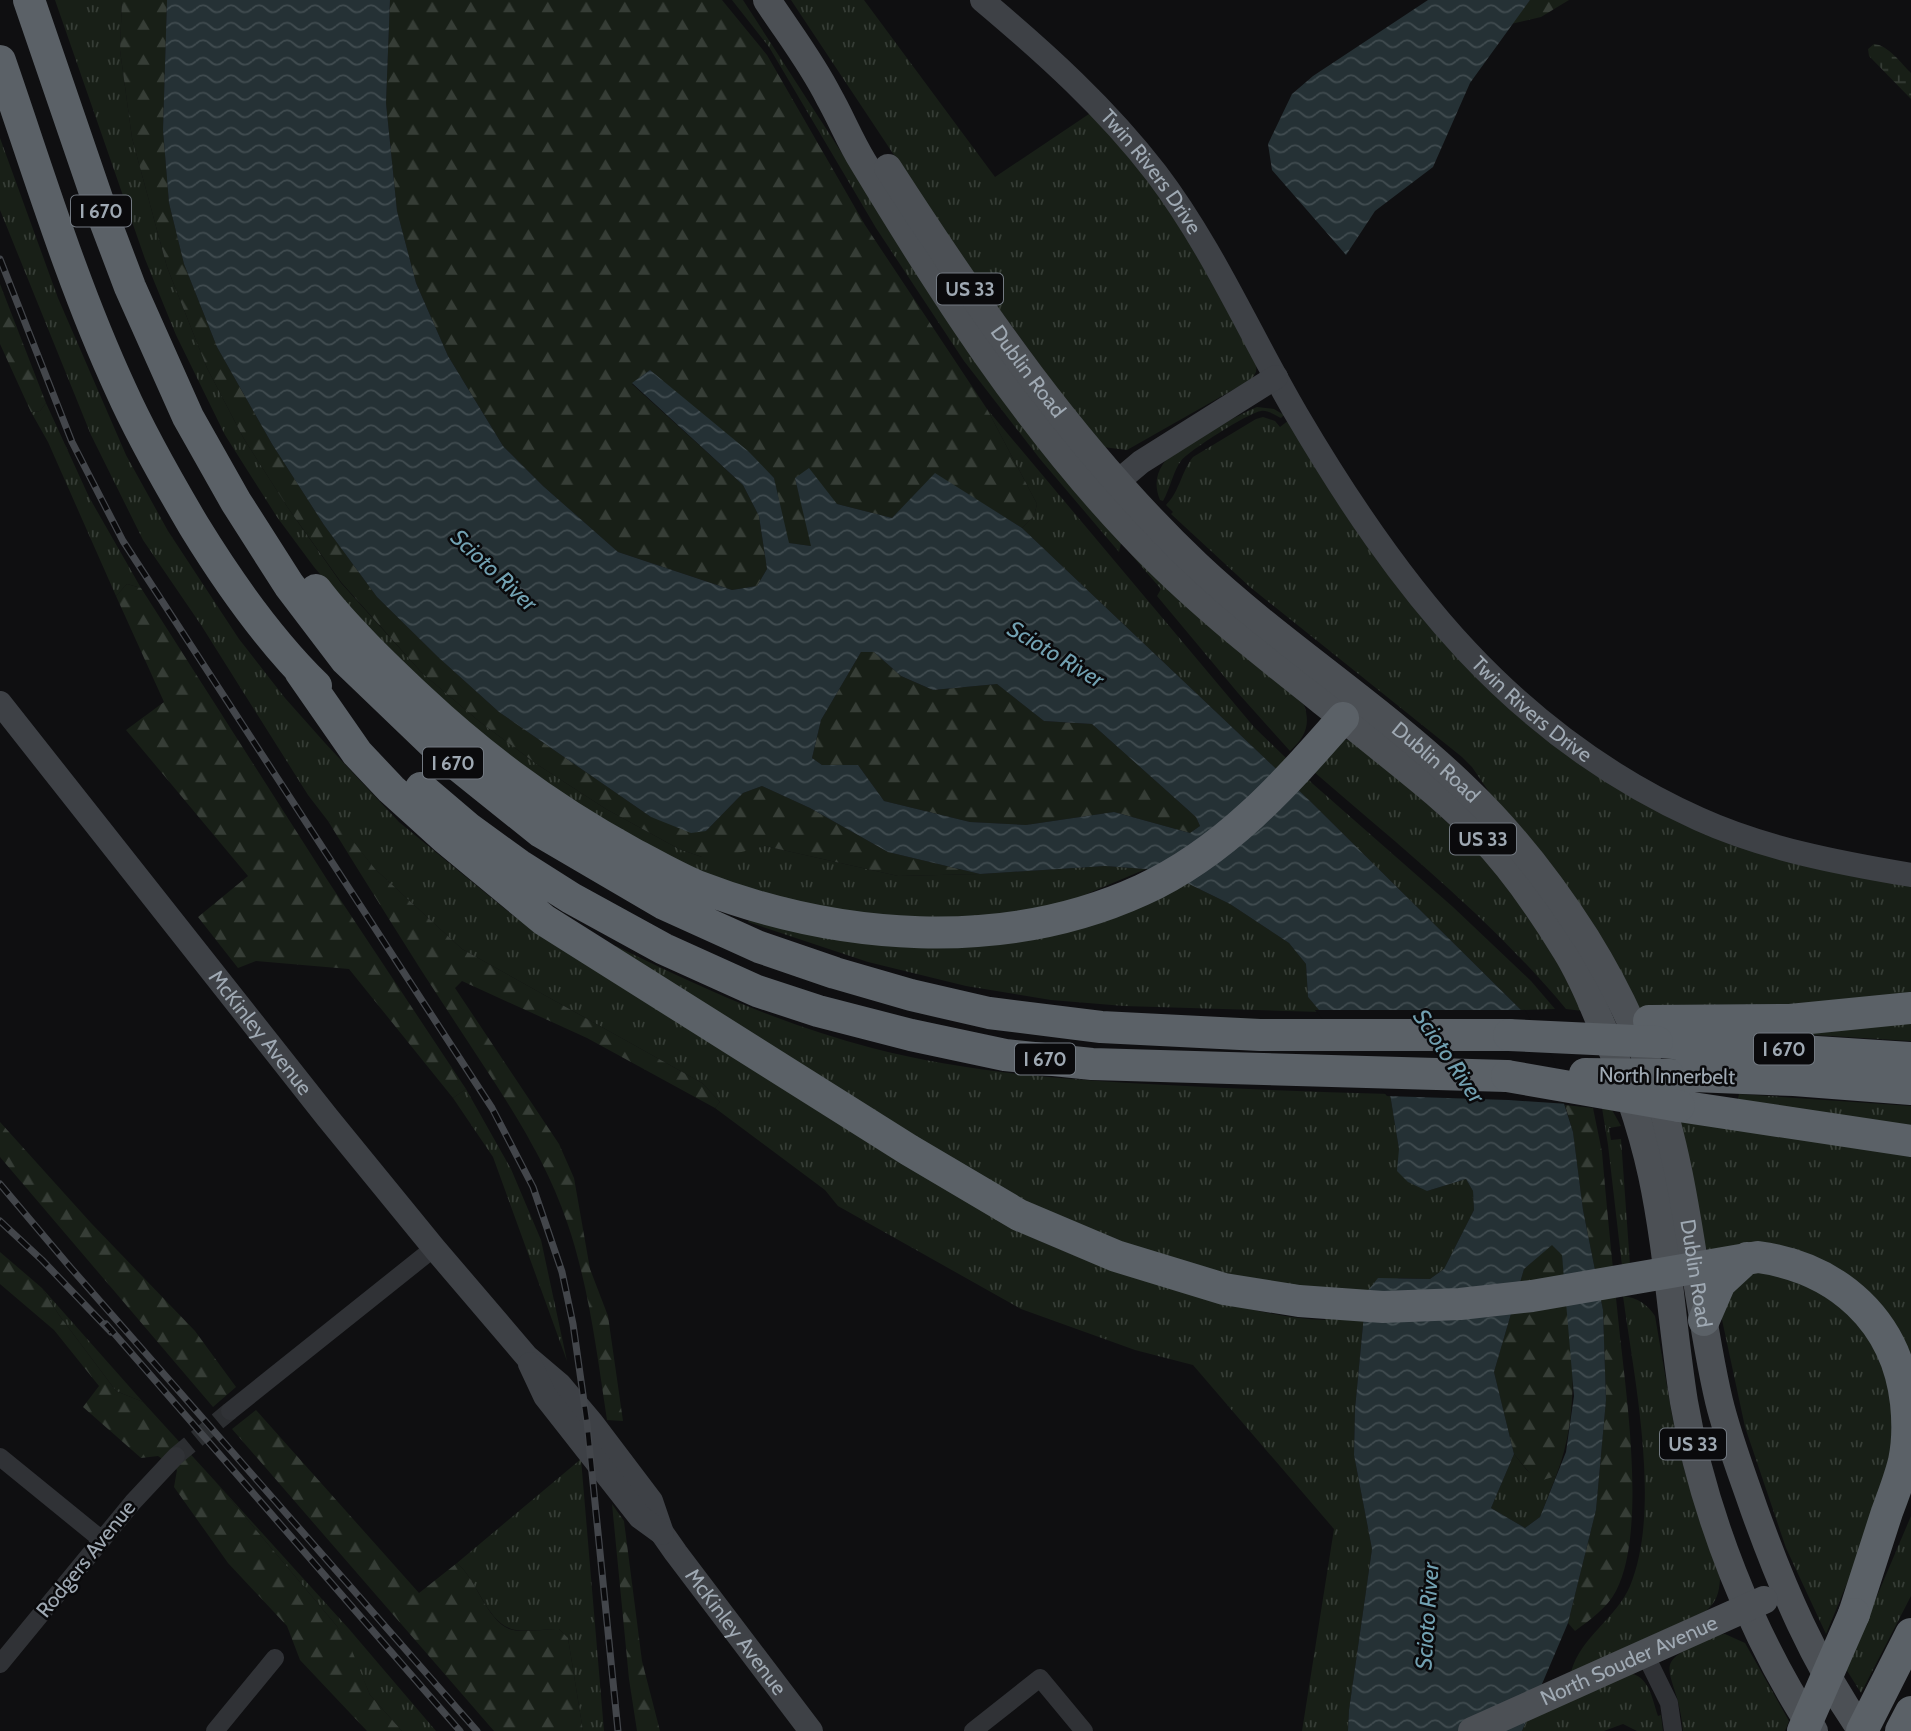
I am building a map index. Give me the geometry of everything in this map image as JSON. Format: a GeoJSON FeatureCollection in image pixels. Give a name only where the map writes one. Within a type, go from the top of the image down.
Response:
{"type":"FeatureCollection","features":[{"type":"Feature","properties":{"kind":"highway","name":"I 670"},"geometry":{"type":"LineString","coordinates":[[29,0],[102,214],[159,356],[188,417],[236,502],[289,585],[346,660],[444,755],[541,832],[664,904],[759,947],[835,973],[976,1010],[1101,1027],[1260,1035],[1510,1035],[1614,1021],[1653,1032]]}},
{"type":"Feature","properties":{"kind":"highway","name":"I 670"},"geometry":{"type":"LineString","coordinates":[[0,61],[71,269],[121,390],[173,489],[209,550],[268,634],[300,671],[425,792],[519,865],[571,898],[664,948],[757,991],[818,1011],[1004,1055],[1092,1064],[1507,1076]]}},
{"type":"Feature","properties":{"kind":"highway"},"geometry":{"type":"LineString","coordinates":[[188,417],[320,595],[390,671],[460,736],[510,776],[607,839],[695,885],[813,920],[889,930],[970,933],[1032,925],[1081,913],[1142,890],[1194,861],[1236,831],[1286,784],[1343,718]]}},
{"type":"Feature","properties":{"kind":"highway"},"geometry":{"type":"LineString","coordinates":[[300,671],[357,753],[391,789],[445,838],[544,920],[909,1150],[1018,1215],[1116,1256],[1224,1289],[1298,1301],[1383,1307],[1460,1304],[1532,1296],[1758,1257],[1783,1261],[1812,1271],[1837,1286],[1857,1301],[1878,1325],[1898,1364],[1908,1422],[1904,1460],[1854,1614]]}},
{"type":"Feature","properties":{"kind":"highway"},"geometry":{"type":"LineString","coordinates":[[1653,1032],[1911,1008]]}},
{"type":"Feature","properties":{"kind":"highway","name":"North Innerbelt"},"geometry":{"type":"LineString","coordinates":[[1653,1032],[1911,1058]]}},
{"type":"Feature","properties":{"kind":"highway","name":"North Innerbelt"},"geometry":{"type":"LineString","coordinates":[[1507,1076],[1668,1075],[1794,1080],[1911,1089]]}},
{"type":"Feature","properties":{"kind":"highway"},"geometry":{"type":"LineString","coordinates":[[1507,1076],[1911,1142]]}},
{"type":"Feature","properties":{"kind":"highway"},"geometry":{"type":"LineString","coordinates":[[1704,1320],[1720,1283],[1747,1258]]}},
{"type":"Feature","properties":{"kind":"highway"},"geometry":{"type":"LineString","coordinates":[[1803,1731],[1854,1614],[1911,1495]]}},
{"type":"Feature","properties":{"kind":"highway"},"geometry":{"type":"LineString","coordinates":[[1862,1731],[1911,1634]]}},
{"type":"Feature","properties":{"kind":"highway"},"geometry":{"type":"LineString","coordinates":[[1901,1731],[1911,1712]]}},
{"type":"Feature","properties":{"kind":"main road","name":"Dublin Road"},"geometry":{"type":"LineString","coordinates":[[767,0],[827,92],[858,154],[1004,382],[1039,429],[1107,491],[1149,518],[1251,613],[1397,729],[1471,793],[1507,832],[1557,895],[1599,962],[1617,995],[1652,1074],[1677,1170],[1685,1404],[1696,1462],[1714,1522],[1749,1608],[1778,1668],[1814,1731]]}},
{"type":"Feature","properties":{"kind":"main road","name":"Twin Rivers Drive"},"geometry":{"type":"LineString","coordinates":[[982,0],[1077,85],[1120,130],[1157,175],[1217,267],[1276,377],[1343,491],[1391,562],[1468,654],[1527,710],[1567,743],[1648,794],[1702,821],[1793,851],[1911,875]]}},
{"type":"Feature","properties":{"kind":"main road"},"geometry":{"type":"LineString","coordinates":[[1107,491],[1150,456],[1276,377]]}},
{"type":"Feature","properties":{"kind":"main road","name":"Dublin Road"},"geometry":{"type":"LineString","coordinates":[[1107,491],[1157,561],[1235,632],[1426,785],[1479,834],[1519,881],[1569,955],[1626,1079],[1681,1271],[1704,1320],[1720,1403],[1737,1461],[1785,1590],[1809,1643],[1862,1731]]}},
{"type":"Feature","properties":{"kind":"main road","name":"McKinley Avenue"},"geometry":{"type":"LineString","coordinates":[[0,703],[327,1116],[527,1357],[545,1396],[640,1517],[662,1533],[811,1731]]}},
{"type":"Feature","properties":{"kind":"main road"},"geometry":{"type":"LineString","coordinates":[[1343,718],[1388,741],[1446,789],[1486,830],[1530,883],[1564,934],[1599,962]]}},
{"type":"Feature","properties":{"kind":"main road","name":"North Souder Avenue"},"geometry":{"type":"LineString","coordinates":[[1472,1731],[1785,1590]]}},
{"type":"Feature","properties":{"kind":"street"},"geometry":{"type":"LineString","coordinates":[[230,1411],[434,1248]]}},
{"type":"Feature","properties":{"kind":"street","name":"Rodgers Avenue"},"geometry":{"type":"LineString","coordinates":[[0,1664],[152,1480],[176,1456]]}},
{"type":"Feature","properties":{"kind":"street"},"geometry":{"type":"LineString","coordinates":[[0,1457],[102,1540]]}},
{"type":"Feature","properties":{"kind":"street"},"geometry":{"type":"LineString","coordinates":[[1645,1654],[1669,1703],[1673,1731]]}},
{"type":"Feature","properties":{"kind":"street"},"geometry":{"type":"LineString","coordinates":[[215,1731],[275,1657]]}},
{"type":"Feature","properties":{"kind":"street"},"geometry":{"type":"LineString","coordinates":[[973,1731],[1040,1678],[1084,1731]]}},
{"type":"Feature","properties":{"kind":"green space"},"geometry":{"type":"Polygon","coordinates":[[[55,0],[122,0],[120,50],[132,138],[167,267],[207,368],[244,439],[341,583],[422,673],[480,722],[538,765],[606,809],[679,849],[702,857],[765,846],[898,876],[1105,866],[1146,869],[1063,904],[1036,911],[933,921],[823,909],[720,880],[668,857],[563,797],[456,715],[362,623],[314,567],[277,517],[225,435],[176,335],[145,259],[55,0]]]}},
{"type":"Feature","properties":{"kind":"green space"},"geometry":{"type":"Polygon","coordinates":[[[122,0],[167,0],[163,130],[169,203],[184,264],[217,347],[272,444],[324,525],[377,597],[499,712],[651,817],[706,831],[743,793],[762,786],[810,808],[888,852],[980,874],[898,876],[765,846],[718,858],[702,857],[679,849],[606,809],[538,765],[480,722],[422,673],[341,582],[288,508],[244,439],[207,368],[167,267],[132,138],[120,50],[122,0]]]}},
{"type":"Feature","properties":{"kind":"green space"},"geometry":{"type":"Polygon","coordinates":[[[390,0],[722,0],[767,55],[865,225],[987,409],[1037,504],[1034,516],[1022,528],[935,474],[892,518],[837,504],[795,478],[812,546],[788,543],[774,478],[650,370],[632,384],[743,485],[759,516],[767,569],[757,586],[732,590],[618,552],[543,486],[503,446],[448,356],[416,283],[397,211],[386,103],[390,0]]]}},
{"type":"Feature","properties":{"kind":"green space"},"geometry":{"type":"Polygon","coordinates":[[[732,0],[743,0],[949,319],[1121,543],[1119,552],[1040,459],[964,361],[876,228],[769,47],[732,0]]]}},
{"type":"Feature","properties":{"kind":"green space"},"geometry":{"type":"Polygon","coordinates":[[[791,0],[864,0],[995,177],[1092,112],[1141,170],[1178,222],[1257,362],[1252,379],[1127,450],[1103,447],[1091,435],[965,262],[791,0]]]}},
{"type":"Feature","properties":{"kind":"green space"},"geometry":{"type":"Polygon","coordinates":[[[1530,0],[1569,0],[1541,17],[1511,24],[1530,0]]]}},
{"type":"Feature","properties":{"kind":"green space"},"geometry":{"type":"Polygon","coordinates":[[[1874,44],[1889,51],[1911,73],[1911,99],[1869,56],[1868,49],[1874,44]]]}},
{"type":"Feature","properties":{"kind":"green space"},"geometry":{"type":"Polygon","coordinates":[[[0,138],[58,298],[126,455],[168,531],[239,639],[285,698],[399,822],[515,917],[1018,1231],[1068,1253],[1171,1289],[1249,1309],[1325,1320],[1323,1291],[1275,1286],[1143,1255],[1005,1194],[613,952],[616,946],[678,976],[774,1016],[839,1039],[908,1057],[1019,1074],[1093,1081],[1390,1094],[1399,1149],[1427,1191],[1466,1179],[1473,1191],[1474,1210],[1444,1269],[1430,1279],[1399,1278],[1366,1293],[1355,1409],[1354,1455],[1372,1549],[1348,1731],[1302,1731],[1334,1529],[1193,1365],[1135,1350],[1021,1309],[838,1206],[825,1190],[715,1108],[720,1102],[702,1083],[462,949],[375,869],[341,827],[328,821],[308,795],[201,625],[143,540],[91,435],[0,210],[0,138]]]}},
{"type":"Feature","properties":{"kind":"green space"},"geometry":{"type":"Polygon","coordinates":[[[0,284],[46,403],[40,411],[31,412],[0,344],[0,284]]]}},
{"type":"Feature","properties":{"kind":"green space"},"geometry":{"type":"Polygon","coordinates":[[[46,403],[89,497],[141,588],[127,584],[116,596],[48,442],[31,412],[40,411],[46,403]]]}},
{"type":"Feature","properties":{"kind":"green space"},"geometry":{"type":"Polygon","coordinates":[[[1257,407],[1274,409],[1284,415],[1281,418],[1266,411],[1255,413],[1206,441],[1181,461],[1163,501],[1160,500],[1157,478],[1160,468],[1170,457],[1207,432],[1257,407]]]}},
{"type":"Feature","properties":{"kind":"green space"},"geometry":{"type":"Polygon","coordinates":[[[987,409],[1254,727],[1313,784],[1453,907],[1531,981],[1555,1009],[1521,1010],[1310,801],[1022,528],[1034,516],[1037,504],[987,409]]]}},
{"type":"Feature","properties":{"kind":"green space"},"geometry":{"type":"Polygon","coordinates":[[[1263,417],[1275,421],[1280,427],[1289,420],[1506,706],[1541,736],[1590,771],[1911,883],[1911,995],[1781,1011],[1638,1010],[1472,767],[1250,587],[1171,514],[1173,512],[1166,505],[1193,457],[1263,417]]]}},
{"type":"Feature","properties":{"kind":"green space"},"geometry":{"type":"Polygon","coordinates":[[[1128,551],[1304,705],[1307,725],[1290,751],[1157,596],[1161,589],[1128,551]]]}},
{"type":"Feature","properties":{"kind":"green space"},"geometry":{"type":"Polygon","coordinates":[[[127,584],[141,588],[328,881],[466,1089],[453,1098],[349,969],[256,961],[238,968],[198,917],[248,876],[126,730],[164,702],[116,596],[127,584]]]}},
{"type":"Feature","properties":{"kind":"green space"},"geometry":{"type":"Polygon","coordinates":[[[861,652],[874,652],[901,676],[933,690],[997,684],[1044,721],[1092,724],[1196,817],[1200,826],[1190,833],[1114,812],[1026,825],[970,822],[884,801],[858,765],[822,765],[812,758],[821,720],[861,652]]]}},
{"type":"Feature","properties":{"kind":"green space"},"geometry":{"type":"Polygon","coordinates":[[[1343,739],[1353,741],[1419,796],[1461,835],[1500,877],[1536,927],[1583,1011],[1566,1009],[1477,915],[1313,771],[1343,739]]]}},
{"type":"Feature","properties":{"kind":"green space"},"geometry":{"type":"Polygon","coordinates":[[[328,821],[341,826],[375,869],[462,949],[702,1083],[720,1102],[715,1108],[587,1038],[462,981],[455,988],[559,1144],[574,1178],[590,1269],[608,1316],[623,1421],[607,1420],[592,1320],[575,1246],[545,1168],[501,1092],[328,821]]]}},
{"type":"Feature","properties":{"kind":"green space"},"geometry":{"type":"Polygon","coordinates":[[[1187,883],[1230,904],[1289,943],[1306,964],[1308,997],[1321,1012],[1124,1006],[1051,1000],[966,986],[868,962],[748,922],[751,917],[868,941],[1187,883]]]}},
{"type":"Feature","properties":{"kind":"green space"},"geometry":{"type":"Polygon","coordinates":[[[1911,1016],[1911,1041],[1782,1033],[1911,1016]]]}},
{"type":"Feature","properties":{"kind":"green space"},"geometry":{"type":"Polygon","coordinates":[[[466,1089],[511,1169],[541,1240],[567,1361],[493,1157],[453,1098],[466,1089]]]}},
{"type":"Feature","properties":{"kind":"green space"},"geometry":{"type":"Polygon","coordinates":[[[1739,1094],[1911,1106],[1911,1132],[1737,1103],[1739,1094]]]}},
{"type":"Feature","properties":{"kind":"green space"},"geometry":{"type":"Polygon","coordinates":[[[1565,1105],[1593,1108],[1602,1152],[1632,1462],[1631,1534],[1625,1565],[1616,1591],[1608,1603],[1575,1631],[1568,1623],[1596,1510],[1606,1400],[1603,1310],[1583,1210],[1573,1132],[1565,1105]]]}},
{"type":"Feature","properties":{"kind":"green space"},"geometry":{"type":"Polygon","coordinates":[[[1602,1108],[1612,1110],[1621,1126],[1609,1128],[1611,1140],[1621,1139],[1630,1265],[1622,1266],[1602,1108]]]}},
{"type":"Feature","properties":{"kind":"green space"},"geometry":{"type":"Polygon","coordinates":[[[1677,1119],[1911,1152],[1911,1381],[1873,1306],[1710,1252],[1705,1247],[1677,1119]]]}},
{"type":"Feature","properties":{"kind":"green space"},"geometry":{"type":"Polygon","coordinates":[[[0,1122],[91,1223],[195,1331],[236,1387],[213,1407],[0,1157],[0,1122]]]}},
{"type":"Feature","properties":{"kind":"green space"},"geometry":{"type":"Polygon","coordinates":[[[1552,1244],[1562,1255],[1571,1338],[1572,1394],[1565,1449],[1556,1476],[1543,1480],[1532,1476],[1514,1454],[1494,1372],[1524,1269],[1552,1244]]]}},
{"type":"Feature","properties":{"kind":"green space"},"geometry":{"type":"Polygon","coordinates":[[[0,1252],[42,1288],[116,1391],[143,1402],[215,1481],[336,1625],[348,1641],[370,1695],[402,1731],[367,1731],[300,1660],[287,1626],[228,1563],[174,1487],[177,1470],[158,1456],[141,1458],[83,1407],[99,1386],[54,1330],[0,1284],[0,1252]]]}},
{"type":"Feature","properties":{"kind":"green space"},"geometry":{"type":"Polygon","coordinates":[[[1753,1268],[1799,1278],[1863,1324],[1896,1398],[1893,1457],[1859,1554],[1826,1634],[1786,1548],[1745,1427],[1721,1315],[1724,1290],[1753,1268]]]}},
{"type":"Feature","properties":{"kind":"green space"},"geometry":{"type":"Polygon","coordinates":[[[42,1288],[143,1402],[116,1391],[42,1288]]]}},
{"type":"Feature","properties":{"kind":"green space"},"geometry":{"type":"Polygon","coordinates":[[[1623,1296],[1642,1302],[1655,1316],[1684,1469],[1720,1584],[1715,1600],[1706,1611],[1571,1672],[1582,1648],[1624,1598],[1630,1586],[1639,1555],[1644,1520],[1643,1443],[1623,1296]]]}},
{"type":"Feature","properties":{"kind":"green space"},"geometry":{"type":"Polygon","coordinates":[[[256,1410],[419,1593],[457,1563],[501,1624],[519,1631],[559,1629],[568,1638],[583,1731],[494,1731],[232,1429],[256,1410]]]}},
{"type":"Feature","properties":{"kind":"green space"},"geometry":{"type":"Polygon","coordinates":[[[1514,1454],[1536,1477],[1556,1476],[1540,1517],[1525,1528],[1491,1508],[1514,1454]]]}},
{"type":"Feature","properties":{"kind":"green space"},"geometry":{"type":"Polygon","coordinates":[[[581,1459],[604,1731],[583,1731],[568,1638],[559,1629],[519,1630],[501,1623],[457,1563],[581,1459]]]}},
{"type":"Feature","properties":{"kind":"green space"},"geometry":{"type":"Polygon","coordinates":[[[215,1481],[349,1629],[436,1731],[402,1731],[370,1695],[347,1641],[336,1625],[215,1481]]]}},
{"type":"Feature","properties":{"kind":"green space"},"geometry":{"type":"Polygon","coordinates":[[[612,1504],[624,1521],[642,1661],[660,1731],[637,1731],[629,1679],[612,1504]]]}},
{"type":"Feature","properties":{"kind":"green space"},"geometry":{"type":"Polygon","coordinates":[[[1911,1516],[1911,1596],[1861,1693],[1846,1669],[1911,1516]]]}},
{"type":"Feature","properties":{"kind":"green space"},"geometry":{"type":"Polygon","coordinates":[[[1725,1634],[1745,1643],[1789,1721],[1785,1731],[1683,1731],[1670,1672],[1672,1661],[1683,1651],[1725,1634]]]}},
{"type":"Feature","properties":{"kind":"green space"},"geometry":{"type":"Polygon","coordinates":[[[1628,1673],[1641,1678],[1649,1688],[1658,1716],[1661,1715],[1663,1731],[1637,1731],[1623,1724],[1604,1731],[1522,1731],[1528,1718],[1628,1673]]]}},
{"type":"Feature","properties":{"kind":"water","name":"Scioto River"},"geometry":{"type":"Polygon","coordinates":[[[167,0],[390,0],[386,103],[397,211],[416,283],[448,356],[503,446],[543,486],[618,552],[732,590],[757,586],[767,569],[759,516],[743,485],[632,383],[650,370],[748,451],[774,478],[789,543],[811,546],[795,478],[809,468],[837,504],[892,518],[935,473],[1022,528],[1310,801],[1521,1010],[1550,1059],[1573,1132],[1583,1210],[1603,1310],[1606,1400],[1596,1510],[1568,1623],[1522,1731],[1348,1731],[1372,1549],[1354,1455],[1355,1409],[1366,1293],[1378,1278],[1430,1279],[1444,1269],[1474,1210],[1473,1191],[1466,1179],[1427,1191],[1408,1182],[1397,1171],[1399,1149],[1390,1094],[1308,997],[1306,964],[1289,943],[1230,904],[1187,883],[1146,869],[1105,866],[980,874],[888,852],[810,808],[762,786],[743,793],[706,831],[691,833],[651,817],[499,712],[377,597],[324,525],[272,444],[217,347],[184,264],[169,203],[163,130],[167,0]],[[861,652],[821,720],[812,758],[822,765],[858,765],[884,801],[970,822],[1026,825],[1114,812],[1190,833],[1200,826],[1196,817],[1092,724],[1044,721],[997,684],[933,690],[901,676],[874,652],[861,652]],[[1552,1245],[1524,1269],[1494,1372],[1514,1454],[1491,1508],[1525,1528],[1540,1517],[1566,1452],[1574,1396],[1562,1255],[1552,1245]]]}},
{"type":"Feature","properties":{"kind":"water"},"geometry":{"type":"Polygon","coordinates":[[[1428,0],[1530,0],[1470,83],[1433,167],[1375,211],[1346,255],[1272,170],[1268,144],[1292,94],[1313,76],[1428,0]]]}},
{"type":"Feature","properties":{"kind":"pier"},"geometry":{"type":"Polygon","coordinates":[[[1315,1010],[1525,1010],[1553,1058],[1569,1104],[1387,1096],[1315,1010]]]}},
{"type":"Feature","properties":{"kind":"tunnel"},"geometry":{"type":"LineString","coordinates":[[176,1456],[230,1411]]}},
{"type":"Feature","properties":{"kind":"railway"},"geometry":{"type":"LineString","coordinates":[[0,259],[72,442],[123,541],[492,1108],[533,1187],[562,1272],[573,1324],[587,1423],[618,1731]]}},
{"type":"Feature","properties":{"kind":"railway"},"geometry":{"type":"LineString","coordinates":[[0,1184],[477,1731]]}},
{"type":"Feature","properties":{"kind":"railway"},"geometry":{"type":"LineString","coordinates":[[0,1221],[42,1260],[111,1332]]}},
{"type":"Feature","properties":{"kind":"railway"},"geometry":{"type":"LineString","coordinates":[[106,1324],[460,1731]]}}]}
